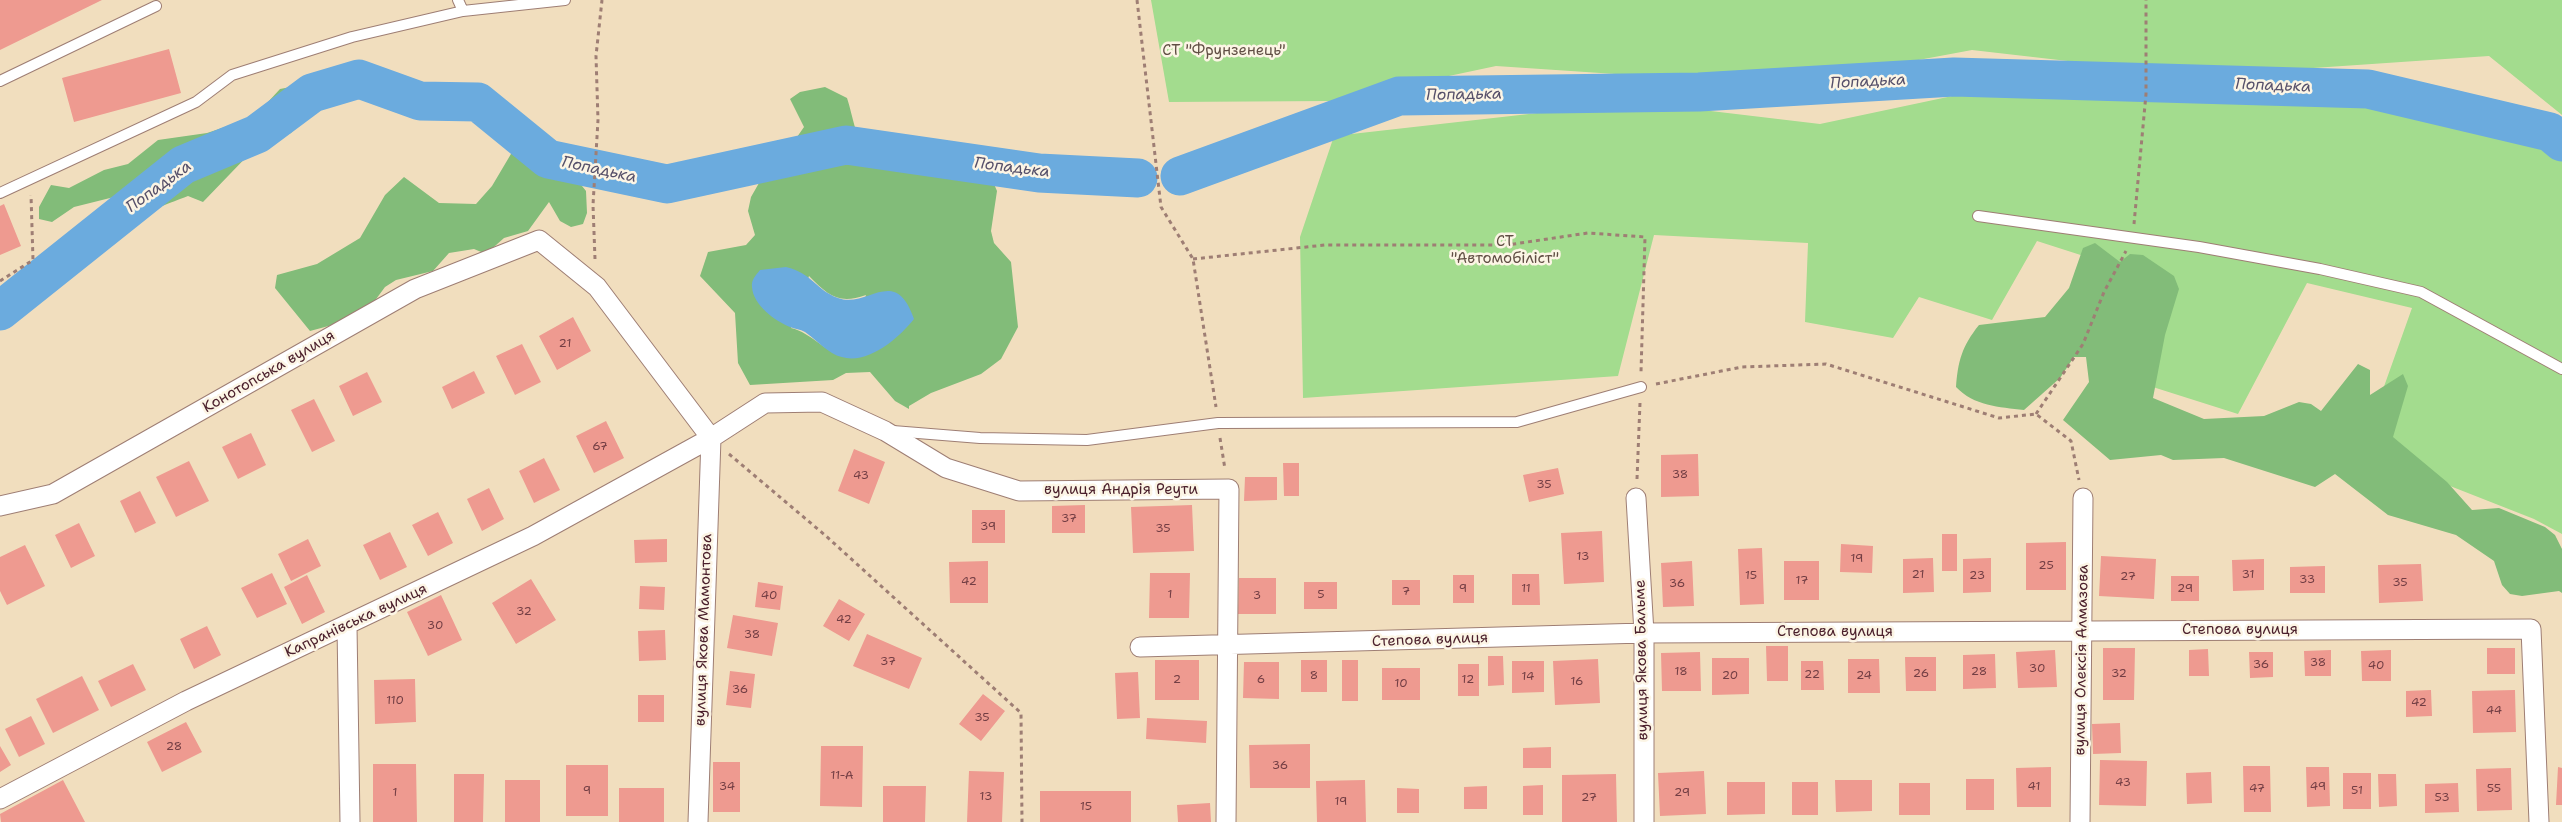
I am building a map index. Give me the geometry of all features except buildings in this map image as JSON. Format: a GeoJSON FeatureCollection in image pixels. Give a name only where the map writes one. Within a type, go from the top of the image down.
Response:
{"type":"FeatureCollection","features":[{"type":"Feature","properties":{"kind":"street","name":"Конотопська вулиця"},"geometry":{"type":"LineString","coordinates":[[0,506],[52,494],[415,289],[539,240],[597,287]]}},
{"type":"Feature","properties":{"kind":"street"},"geometry":{"type":"LineString","coordinates":[[597,287],[711,438]]}},
{"type":"Feature","properties":{"kind":"street","name":"вулиця Андрія Реути"},"geometry":{"type":"LineString","coordinates":[[711,438],[765,403],[822,402],[884,431],[946,468],[1019,490],[1229,489]]}},
{"type":"Feature","properties":{"kind":"street","name":"Капранівська вулиця"},"geometry":{"type":"LineString","coordinates":[[0,799],[186,702],[532,536],[711,438]]}},
{"type":"Feature","properties":{"kind":"street","name":"вулиця Якова Мамонтова"},"geometry":{"type":"LineString","coordinates":[[698,822],[711,438]]}},
{"type":"Feature","properties":{"kind":"street"},"geometry":{"type":"LineString","coordinates":[[1226,822],[1229,489]]}},
{"type":"Feature","properties":{"kind":"street","name":"вулиця Якова Бальме"},"geometry":{"type":"LineString","coordinates":[[1636,498],[1644,633],[1644,822]]}},
{"type":"Feature","properties":{"kind":"street","name":"вулиця Олексія Алмазова"},"geometry":{"type":"LineString","coordinates":[[2080,822],[2083,498]]}},
{"type":"Feature","properties":{"kind":"street"},"geometry":{"type":"LineString","coordinates":[[347,626],[350,822]]}},
{"type":"Feature","properties":{"kind":"street","name":"Степова вулиця"},"geometry":{"type":"LineString","coordinates":[[1140,647],[1644,633],[2531,628],[2539,822]]}},
{"type":"Feature","properties":{"kind":"lane"},"geometry":{"type":"LineString","coordinates":[[458,0],[463,11]]}},
{"type":"Feature","properties":{"kind":"lane"},"geometry":{"type":"LineString","coordinates":[[0,193],[196,102],[232,75],[352,37],[463,11],[565,0]]}},
{"type":"Feature","properties":{"kind":"lane"},"geometry":{"type":"LineString","coordinates":[[0,81],[156,6]]}},
{"type":"Feature","properties":{"kind":"lane"},"geometry":{"type":"LineString","coordinates":[[1978,216],[2199,247],[2320,269],[2421,292],[2562,369]]}},
{"type":"Feature","properties":{"kind":"lane"},"geometry":{"type":"LineString","coordinates":[[884,431],[980,438],[1087,440],[1218,423],[1517,422],[1641,388]]}},
{"type":"Feature","properties":{"kind":"path"},"geometry":{"type":"LineString","coordinates":[[597,287],[593,205],[598,120],[596,56],[602,0]]}},
{"type":"Feature","properties":{"kind":"path"},"geometry":{"type":"LineString","coordinates":[[1137,0],[1161,207],[1193,259],[1229,489]]}},
{"type":"Feature","properties":{"kind":"path"},"geometry":{"type":"LineString","coordinates":[[2036,414],[2083,344],[2104,292],[2132,238],[2146,94],[2146,0]]}},
{"type":"Feature","properties":{"kind":"path"},"geometry":{"type":"LineString","coordinates":[[0,281],[33,260],[30,200],[34,178]]}},
{"type":"Feature","properties":{"kind":"path"},"geometry":{"type":"LineString","coordinates":[[1193,259],[1324,245],[1507,245],[1588,233],[1645,238],[1636,498]]}},
{"type":"Feature","properties":{"kind":"path"},"geometry":{"type":"LineString","coordinates":[[1641,388],[1742,367],[1826,364],[1999,418],[2036,414],[2071,441],[2083,498]]}},
{"type":"Feature","properties":{"kind":"path"},"geometry":{"type":"LineString","coordinates":[[711,438],[826,536],[1021,712],[1022,822]]}},
{"type":"Feature","properties":{"kind":"green space","name":"СТ \"Фрунзенець\""},"geometry":{"type":"Polygon","coordinates":[[[1151,0],[2562,0],[2562,115],[2489,56],[2284,70],[2181,74],[1972,50],[1822,78],[1720,81],[1496,66],[1331,101],[1169,102],[1151,0]]]}},
{"type":"Feature","properties":{"kind":"green space"},"geometry":{"type":"Polygon","coordinates":[[[311,83],[317,99],[291,133],[256,147],[203,202],[188,196],[158,207],[144,208],[114,197],[74,207],[52,222],[39,219],[39,207],[51,185],[69,188],[104,170],[128,164],[158,140],[207,133],[254,117],[280,89],[311,83]]]}},
{"type":"Feature","properties":{"kind":"green space"},"geometry":{"type":"Polygon","coordinates":[[[825,87],[847,98],[861,144],[869,156],[876,162],[885,164],[904,163],[943,153],[982,156],[997,191],[991,231],[994,243],[1011,262],[1018,327],[1001,359],[981,374],[931,393],[909,406],[909,409],[895,401],[870,372],[846,373],[833,380],[750,385],[738,363],[735,313],[700,276],[708,252],[746,245],[755,235],[748,211],[751,197],[763,176],[781,160],[804,127],[790,99],[800,92],[825,87]],[[809,276],[791,328],[805,334],[838,355],[846,357],[866,295],[848,299],[841,298],[828,293],[809,276]]]}},
{"type":"Feature","properties":{"kind":"green space","name":"СТ \"Автомобіліст\""},"geometry":{"type":"Polygon","coordinates":[[[2128,91],[2368,103],[2551,145],[2562,156],[2562,534],[2534,519],[2361,451],[2412,308],[2307,283],[2238,414],[2096,369],[2118,267],[2037,241],[1992,320],[1919,297],[1893,338],[1805,322],[1808,243],[1654,235],[1618,376],[1303,398],[1300,237],[1334,136],[1635,102],[1820,124],[1957,95],[2128,91]]]}},
{"type":"Feature","properties":{"kind":"green space"},"geometry":{"type":"Polygon","coordinates":[[[524,132],[555,152],[586,191],[587,213],[583,224],[571,227],[560,221],[549,202],[528,231],[504,238],[486,254],[474,249],[449,253],[433,271],[396,280],[385,287],[368,310],[347,321],[310,331],[275,288],[277,275],[317,264],[360,238],[385,195],[404,177],[439,203],[476,204],[492,186],[524,132]]]}},
{"type":"Feature","properties":{"kind":"green space"},"geometry":{"type":"Polygon","coordinates":[[[2095,243],[2120,262],[2130,254],[2143,255],[2174,276],[2179,289],[2165,335],[2153,398],[2204,419],[2264,416],[2299,402],[2311,404],[2321,411],[2358,364],[2370,370],[2370,395],[2403,374],[2408,386],[2393,437],[2447,482],[2472,510],[2499,508],[2545,527],[2555,535],[2562,549],[2562,593],[2559,591],[2522,596],[2510,594],[2502,585],[2494,561],[2456,535],[2388,515],[2335,474],[2315,487],[2224,458],[2173,460],[2161,455],[2110,460],[2063,420],[2089,382],[2086,357],[2074,357],[2060,378],[2024,410],[1979,402],[1956,387],[1962,354],[1979,325],[2045,317],[2069,288],[2083,248],[2095,243]]]}},
{"type":"Feature","properties":{"kind":"water"},"geometry":{"type":"Polygon","coordinates":[[[786,267],[802,273],[824,291],[838,298],[849,300],[890,291],[898,294],[907,303],[914,319],[898,336],[878,351],[867,356],[843,358],[832,353],[805,332],[784,324],[766,312],[756,300],[753,294],[752,282],[760,270],[786,267]]]}},
{"type":"Feature","properties":{"kind":"waterway","name":"Попадька"},"geometry":{"type":"LineString","coordinates":[[1180,176],[1399,96],[1699,92],[1954,77],[2368,89],[2550,132],[2562,142]]}},
{"type":"Feature","properties":{"kind":"waterway","name":"Попадька"},"geometry":{"type":"LineString","coordinates":[[0,311],[183,165],[257,134],[312,93],[359,79],[420,101],[478,102],[548,159],[667,184],[846,145],[1039,173],[1138,178]]}}]}
